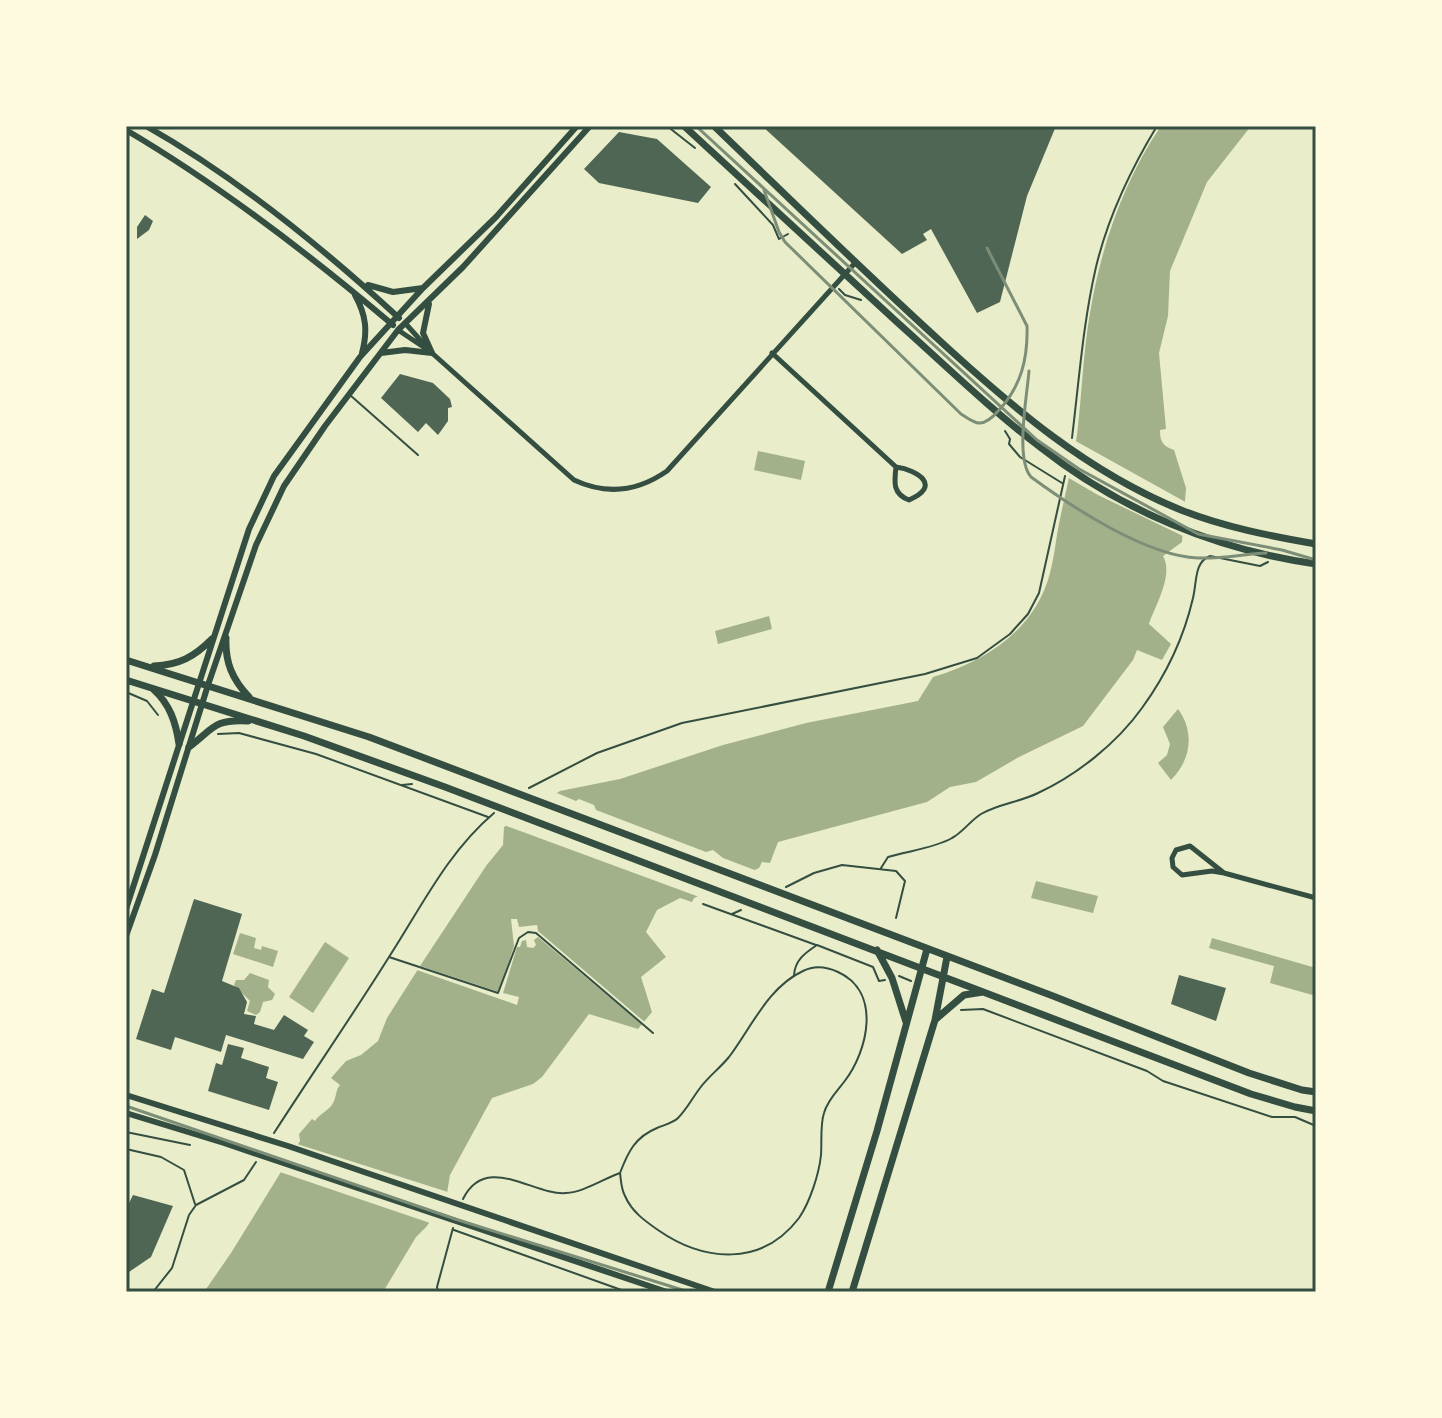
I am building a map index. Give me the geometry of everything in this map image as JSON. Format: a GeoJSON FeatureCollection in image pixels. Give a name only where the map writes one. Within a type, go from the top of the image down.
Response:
{"type":"FeatureCollection","features":[{"type":"Feature","properties":{"kind":"main road"},"geometry":{"type":"LineString","coordinates":[[684,126],[987,404],[1051,456],[1134,506],[1197,536],[1316,564]]}},
{"type":"Feature","properties":{"kind":"main road"},"geometry":{"type":"LineString","coordinates":[[714,126],[855,263],[1004,399],[1057,440],[1139,490],[1202,518],[1239,529],[1316,544]]}},
{"type":"Feature","properties":{"kind":"main road"},"geometry":{"type":"LineString","coordinates":[[226,638],[225,655],[233,677],[250,698]]}},
{"type":"Feature","properties":{"kind":"main road"},"geometry":{"type":"LineString","coordinates":[[148,666],[168,666],[189,660],[212,639]]}},
{"type":"Feature","properties":{"kind":"main road"},"geometry":{"type":"LineString","coordinates":[[126,660],[369,737],[1249,1073],[1302,1090],[1316,1089]]}},
{"type":"Feature","properties":{"kind":"main road"},"geometry":{"type":"LineString","coordinates":[[126,680],[203,703],[445,787],[1251,1094],[1316,1111]]}},
{"type":"Feature","properties":{"kind":"main road"},"geometry":{"type":"LineString","coordinates":[[151,687],[162,697],[172,714],[179,744]]}},
{"type":"Feature","properties":{"kind":"main road"},"geometry":{"type":"LineString","coordinates":[[189,747],[213,725],[232,720],[259,722]]}},
{"type":"Feature","properties":{"kind":"main road"},"geometry":{"type":"LineString","coordinates":[[874,949],[892,978],[906,1025]]}},
{"type":"Feature","properties":{"kind":"main road"},"geometry":{"type":"LineString","coordinates":[[821,1292],[829,1288],[927,949]]}},
{"type":"Feature","properties":{"kind":"main road"},"geometry":{"type":"LineString","coordinates":[[853,1291],[935,1020],[947,957]]}},
{"type":"Feature","properties":{"kind":"main road"},"geometry":{"type":"LineString","coordinates":[[935,1020],[964,995],[985,992]]}},
{"type":"Feature","properties":{"kind":"street"},"geometry":{"type":"LineString","coordinates":[[146,126],[228,180],[360,281],[432,353],[574,480],[591,488],[612,490],[651,482],[667,471],[855,263]]}},
{"type":"Feature","properties":{"kind":"street"},"geometry":{"type":"LineString","coordinates":[[126,909],[212,639],[257,509],[274,476],[360,357],[423,288],[496,217],[577,126]]}},
{"type":"Feature","properties":{"kind":"street"},"geometry":{"type":"LineString","coordinates":[[126,936],[155,855],[208,685],[269,513],[308,450],[398,330],[504,224],[590,126]]}},
{"type":"Feature","properties":{"kind":"street"},"geometry":{"type":"LineString","coordinates":[[126,130],[221,191],[351,289],[398,330],[432,353]]}},
{"type":"Feature","properties":{"kind":"street"},"geometry":{"type":"LineString","coordinates":[[360,281],[393,292],[423,288]]}},
{"type":"Feature","properties":{"kind":"street"},"geometry":{"type":"LineString","coordinates":[[351,289],[362,308],[366,325],[360,357]]}},
{"type":"Feature","properties":{"kind":"street"},"geometry":{"type":"LineString","coordinates":[[430,300],[423,326],[432,353]]}},
{"type":"Feature","properties":{"kind":"street"},"geometry":{"type":"LineString","coordinates":[[380,354],[405,350],[432,353]]}},
{"type":"Feature","properties":{"kind":"street"},"geometry":{"type":"LineString","coordinates":[[772,353],[896,467],[912,469],[921,475],[925,483],[918,496],[909,500],[900,496],[894,488],[896,467]]}},
{"type":"Feature","properties":{"kind":"street"},"geometry":{"type":"LineString","coordinates":[[1224,873],[1190,846],[1180,847],[1173,854],[1173,867],[1182,875],[1212,871],[1224,873],[1316,898]]}},
{"type":"Feature","properties":{"kind":"street"},"geometry":{"type":"LineString","coordinates":[[126,1095],[463,1204],[715,1292]]}},
{"type":"Feature","properties":{"kind":"street"},"geometry":{"type":"LineString","coordinates":[[126,1113],[259,1155],[455,1226],[667,1292]]}},
{"type":"Feature","properties":{"kind":"lane"},"geometry":{"type":"LineString","coordinates":[[348,394],[418,455]]}},
{"type":"Feature","properties":{"kind":"path"},"geometry":{"type":"LineString","coordinates":[[667,126],[695,148]]}},
{"type":"Feature","properties":{"kind":"path"},"geometry":{"type":"LineString","coordinates":[[1071,440],[1096,266],[1112,217],[1140,153],[1157,126]]}},
{"type":"Feature","properties":{"kind":"path"},"geometry":{"type":"LineString","coordinates":[[734,184],[773,225],[779,239],[787,233],[793,237]]}},
{"type":"Feature","properties":{"kind":"path"},"geometry":{"type":"LineString","coordinates":[[845,295],[863,300]]}},
{"type":"Feature","properties":{"kind":"path"},"geometry":{"type":"LineString","coordinates":[[1004,429],[1010,439],[1009,444],[1020,457],[1063,484]]}},
{"type":"Feature","properties":{"kind":"path"},"geometry":{"type":"LineString","coordinates":[[529,788],[597,753],[682,723],[925,674],[977,658],[1010,634],[1028,614],[1039,593],[1066,469]]}},
{"type":"Feature","properties":{"kind":"path"},"geometry":{"type":"LineString","coordinates":[[881,868],[888,857],[951,839],[982,814],[1040,793],[1102,750],[1141,710],[1161,679],[1183,633],[1199,564],[1203,559],[1210,556],[1260,566],[1268,562]]}},
{"type":"Feature","properties":{"kind":"path"},"geometry":{"type":"LineString","coordinates":[[126,692],[147,701],[158,715]]}},
{"type":"Feature","properties":{"kind":"path"},"geometry":{"type":"LineString","coordinates":[[218,734],[239,733],[316,754],[490,817]]}},
{"type":"Feature","properties":{"kind":"path"},"geometry":{"type":"LineString","coordinates":[[270,1139],[389,957],[440,872],[461,844],[499,809]]}},
{"type":"Feature","properties":{"kind":"path"},"geometry":{"type":"LineString","coordinates":[[786,886],[842,865],[896,871],[905,881],[896,918]]}},
{"type":"Feature","properties":{"kind":"path"},"geometry":{"type":"LineString","coordinates":[[703,904],[873,967],[879,981]]}},
{"type":"Feature","properties":{"kind":"path"},"geometry":{"type":"LineString","coordinates":[[732,914],[745,907]]}},
{"type":"Feature","properties":{"kind":"path"},"geometry":{"type":"LineString","coordinates":[[389,957],[498,993],[519,938],[528,932],[536,933],[653,1033]]}},
{"type":"Feature","properties":{"kind":"path"},"geometry":{"type":"LineString","coordinates":[[794,976],[795,965],[817,945]]}},
{"type":"Feature","properties":{"kind":"path"},"geometry":{"type":"LineString","coordinates":[[846,949],[856,960]]}},
{"type":"Feature","properties":{"kind":"path"},"geometry":{"type":"LineString","coordinates":[[826,967],[847,976],[863,993],[868,1013],[863,1046],[850,1074],[824,1113],[820,1159],[808,1200],[790,1228],[766,1246],[727,1255],[709,1254],[674,1241],[635,1213],[623,1193],[620,1173],[630,1147],[646,1132],[681,1116],[701,1086],[731,1054],[764,1005],[794,976],[806,969],[826,967]]}},
{"type":"Feature","properties":{"kind":"path"},"geometry":{"type":"LineString","coordinates":[[961,1011],[983,1009],[1147,1071],[1163,1081],[1272,1117],[1295,1117],[1316,1126]]}},
{"type":"Feature","properties":{"kind":"path"},"geometry":{"type":"LineString","coordinates":[[126,1132],[190,1145]]}},
{"type":"Feature","properties":{"kind":"path"},"geometry":{"type":"LineString","coordinates":[[126,1149],[161,1157],[184,1170],[196,1205]]}},
{"type":"Feature","properties":{"kind":"path"},"geometry":{"type":"LineString","coordinates":[[153,1292],[172,1268],[189,1215],[196,1205],[244,1180],[259,1155]]}},
{"type":"Feature","properties":{"kind":"path"},"geometry":{"type":"LineString","coordinates":[[463,1204],[474,1184],[491,1178],[513,1178],[553,1192],[567,1193],[620,1173]]}},
{"type":"Feature","properties":{"kind":"path"},"geometry":{"type":"LineString","coordinates":[[438,1292],[455,1226],[627,1292]]}},
{"type":"Feature","properties":{"kind":"shaded area"},"geometry":{"type":"Polygon","coordinates":[[[1161,126],[1251,126],[1207,182],[1170,271],[1168,316],[1159,353],[1166,429],[1160,430],[1160,434],[1163,443],[1174,450],[1186,488],[1182,542],[1163,556],[1165,581],[1149,624],[1171,644],[1162,660],[1137,650],[1133,660],[1083,726],[976,782],[950,787],[927,802],[778,842],[770,863],[762,862],[759,868],[694,898],[692,902],[680,898],[657,910],[646,932],[666,957],[641,977],[652,1012],[638,1029],[589,1014],[542,1077],[533,1084],[492,1098],[450,1175],[447,1193],[383,1292],[204,1292],[300,1141],[299,1134],[333,1103],[340,1085],[331,1078],[346,1061],[361,1055],[378,1041],[387,1018],[422,963],[503,845],[504,827],[560,791],[620,779],[723,745],[806,723],[918,701],[933,677],[972,662],[1020,627],[1043,593],[1052,566],[1079,420],[1088,328],[1100,264],[1125,192],[1161,126]]]}},
{"type":"Feature","properties":{"kind":"shaded area"},"geometry":{"type":"Polygon","coordinates":[[[758,451],[805,461],[801,480],[754,470],[758,451]]]}},
{"type":"Feature","properties":{"kind":"shaded area"},"geometry":{"type":"Polygon","coordinates":[[[769,616],[772,629],[718,644],[715,631],[769,616]]]}},
{"type":"Feature","properties":{"kind":"shaded area"},"geometry":{"type":"Polygon","coordinates":[[[1178,709],[1189,736],[1183,764],[1171,780],[1158,763],[1167,755],[1170,744],[1163,727],[1178,709]]]}},
{"type":"Feature","properties":{"kind":"shaded area"},"geometry":{"type":"Polygon","coordinates":[[[1036,881],[1098,896],[1093,913],[1031,898],[1036,881]]]}},
{"type":"Feature","properties":{"kind":"shaded area"},"geometry":{"type":"Polygon","coordinates":[[[240,933],[256,938],[254,948],[261,950],[262,946],[278,951],[273,967],[233,954],[240,933]]]}},
{"type":"Feature","properties":{"kind":"shaded area"},"geometry":{"type":"Polygon","coordinates":[[[1212,938],[1316,968],[1316,996],[1270,983],[1274,966],[1209,948],[1212,938]]]}},
{"type":"Feature","properties":{"kind":"shaded area"},"geometry":{"type":"Polygon","coordinates":[[[325,942],[349,958],[313,1013],[289,997],[325,942]]]}},
{"type":"Feature","properties":{"kind":"shaded area"},"geometry":{"type":"Polygon","coordinates":[[[250,973],[269,980],[268,987],[275,994],[272,1000],[263,1002],[256,1015],[247,1011],[250,1001],[234,985],[236,980],[244,980],[250,973]]]}},
{"type":"Feature","properties":{"kind":"pier"},"geometry":{"type":"Polygon","coordinates":[[[1072,439],[1189,504],[1187,538],[1067,477],[1072,439]]]}},
{"type":"Feature","properties":{"kind":"pier"},"geometry":{"type":"Polygon","coordinates":[[[552,791],[576,801],[579,799],[594,805],[596,810],[706,852],[713,850],[723,858],[760,872],[702,898],[501,824],[552,791]]]}},
{"type":"Feature","properties":{"kind":"pier"},"geometry":{"type":"Polygon","coordinates":[[[511,919],[517,919],[519,927],[537,925],[538,931],[647,1024],[645,1027],[538,937],[534,940],[536,945],[533,948],[527,947],[526,940],[517,947],[503,993],[519,997],[517,1005],[414,969],[417,965],[499,992],[514,946],[511,919]]]}},
{"type":"Feature","properties":{"kind":"pier"},"geometry":{"type":"Polygon","coordinates":[[[294,1143],[451,1195],[433,1224],[277,1171],[294,1143]]]}},
{"type":"Feature","properties":{"kind":"building"},"geometry":{"type":"Polygon","coordinates":[[[762,126],[1056,126],[1027,196],[1000,302],[977,313],[931,229],[923,234],[927,240],[902,254],[762,126]]]}},
{"type":"Feature","properties":{"kind":"building"},"geometry":{"type":"Polygon","coordinates":[[[619,132],[657,139],[711,187],[698,203],[599,183],[584,169],[619,132]]]}},
{"type":"Feature","properties":{"kind":"building"},"geometry":{"type":"Polygon","coordinates":[[[145,215],[153,221],[149,230],[137,239],[137,227],[145,215]]]}},
{"type":"Feature","properties":{"kind":"building"},"geometry":{"type":"Polygon","coordinates":[[[400,374],[433,383],[450,399],[452,407],[448,408],[448,421],[438,435],[426,423],[418,432],[381,398],[400,374]]]}},
{"type":"Feature","properties":{"kind":"building"},"geometry":{"type":"Polygon","coordinates":[[[194,899],[242,914],[222,981],[239,988],[247,1002],[244,1014],[256,1016],[254,1024],[274,1030],[284,1015],[308,1030],[304,1036],[314,1042],[303,1059],[226,1035],[221,1052],[175,1037],[171,1050],[136,1039],[152,989],[164,993],[194,899]]]}},
{"type":"Feature","properties":{"kind":"building"},"geometry":{"type":"Polygon","coordinates":[[[1179,975],[1226,988],[1216,1021],[1171,1004],[1179,975]]]}},
{"type":"Feature","properties":{"kind":"building"},"geometry":{"type":"Polygon","coordinates":[[[228,1044],[244,1048],[241,1058],[269,1067],[266,1078],[278,1082],[269,1110],[208,1091],[216,1063],[222,1065],[228,1044]]]}},
{"type":"Feature","properties":{"kind":"building"},"geometry":{"type":"Polygon","coordinates":[[[133,1195],[173,1206],[151,1257],[126,1274],[126,1209],[133,1195]]]}},
{"type":"Feature","properties":{"kind":"railway"},"geometry":{"type":"LineString","coordinates":[[696,126],[1037,440],[1079,469],[1198,534],[1282,550],[1316,560]]}},
{"type":"Feature","properties":{"kind":"railway"},"geometry":{"type":"LineString","coordinates":[[764,190],[785,242],[961,414],[978,423],[992,417],[1013,391],[1022,371],[1027,338],[1027,326],[987,248]]}},
{"type":"Feature","properties":{"kind":"railway"},"geometry":{"type":"LineString","coordinates":[[1029,371],[1023,442],[1026,468],[1031,477],[1110,528],[1156,549],[1198,558],[1266,553]]}},
{"type":"Feature","properties":{"kind":"railway"},"geometry":{"type":"LineString","coordinates":[[126,1106],[458,1220],[689,1292]]}}]}
